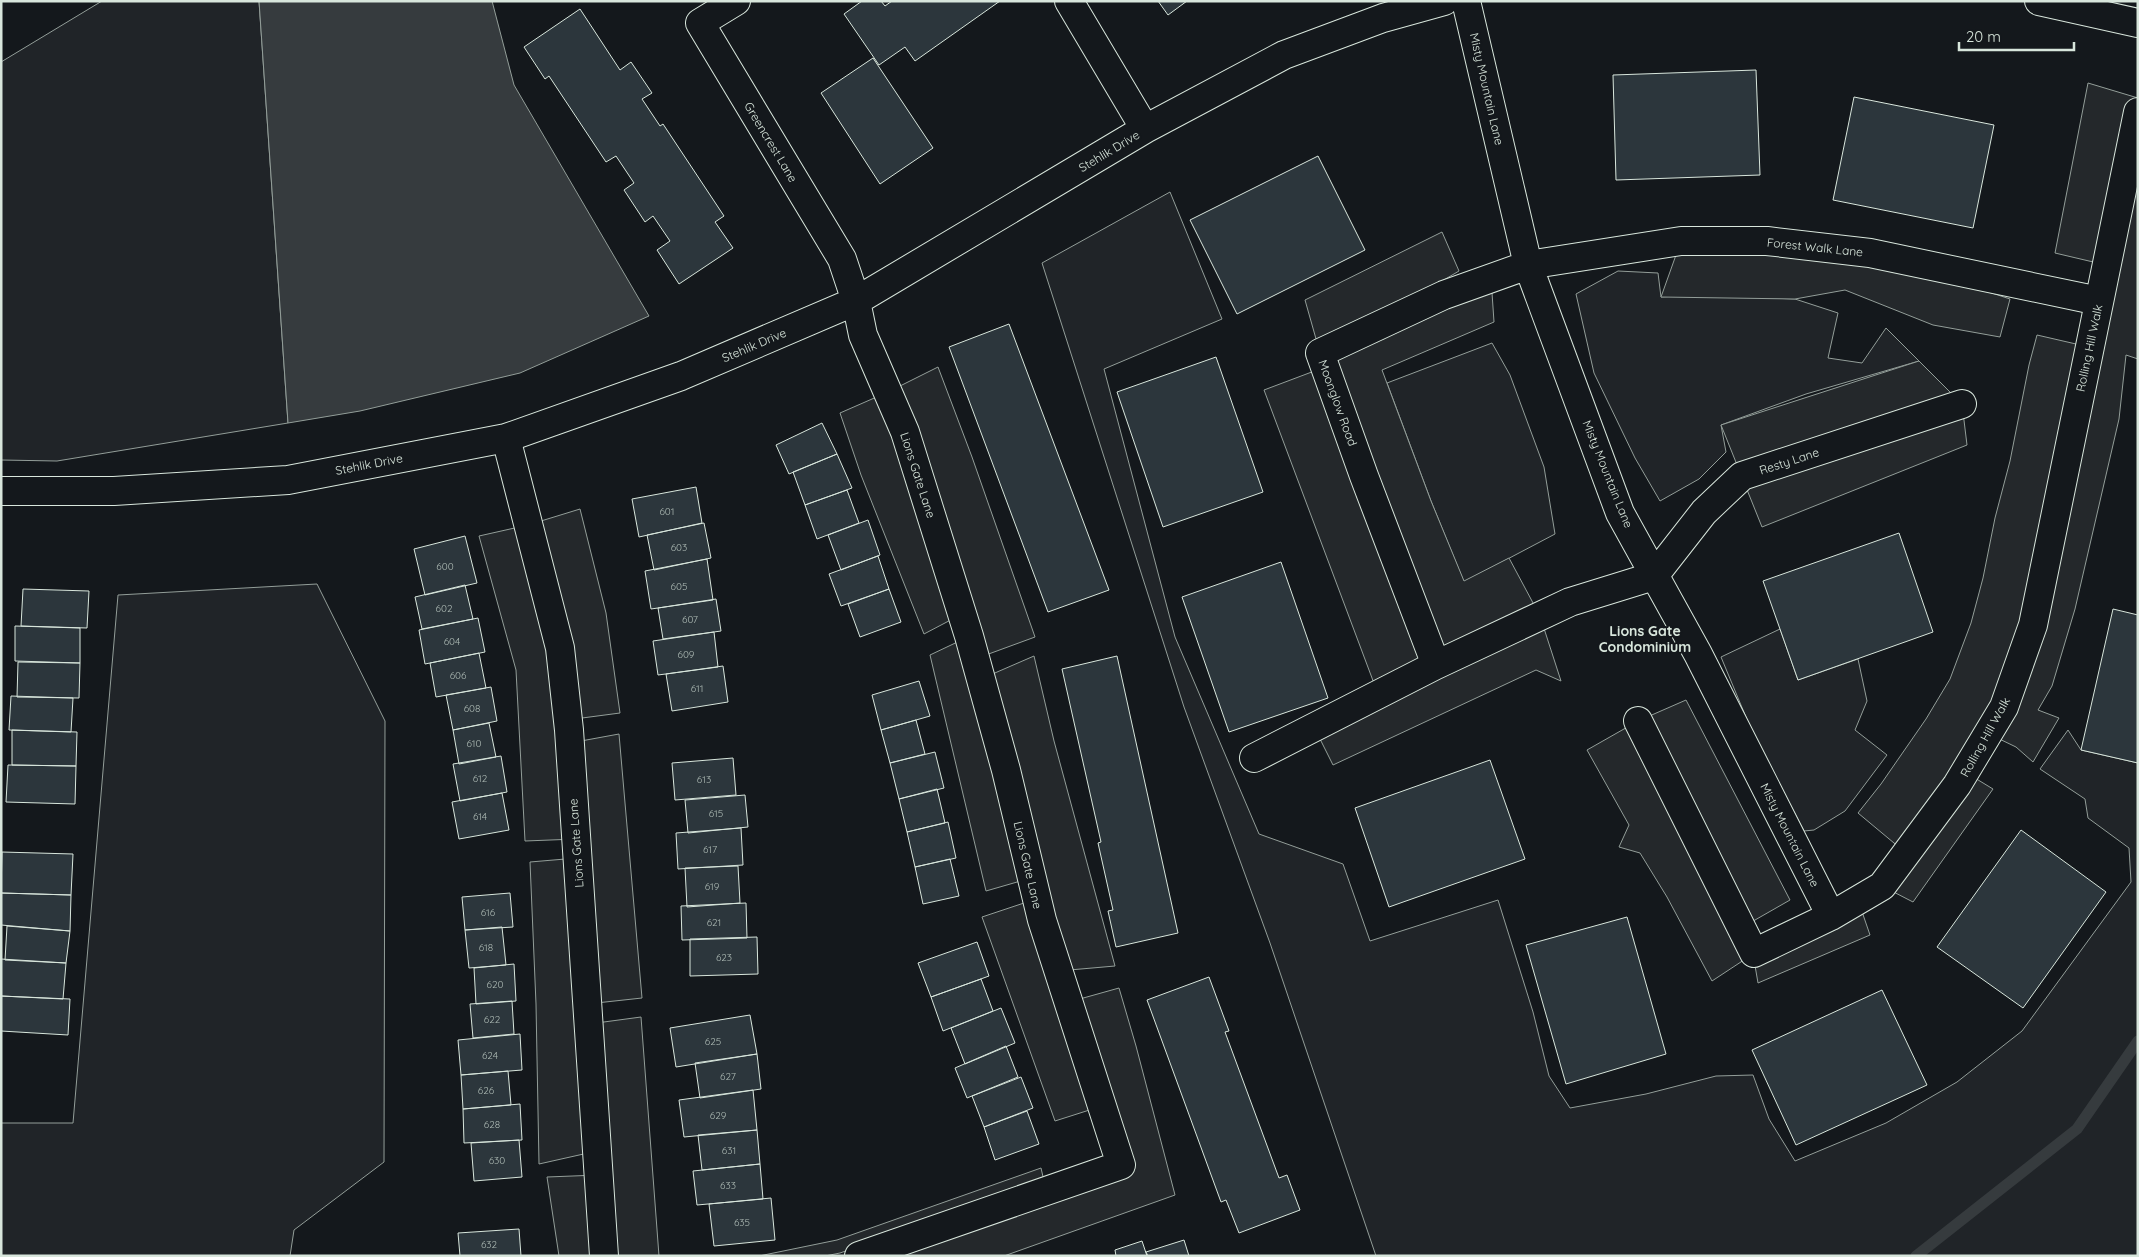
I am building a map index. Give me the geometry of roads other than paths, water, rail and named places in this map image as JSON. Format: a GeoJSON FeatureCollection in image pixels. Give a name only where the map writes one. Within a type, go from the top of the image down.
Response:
{"type":"FeatureCollection","features":[{"type":"Feature","properties":{"kind":"street","name":"Greencrest Lane"},"geometry":{"type":"LineString","coordinates":[[736,1],[700,23],[842,259],[856,301]]}},
{"type":"Feature","properties":{"kind":"street"},"geometry":{"type":"LineString","coordinates":[[1069,1],[1145,129]]}},
{"type":"Feature","properties":{"kind":"street","name":"Stehlik Drive"},"geometry":{"type":"LineString","coordinates":[[1,491],[114,491],[288,480],[506,438],[681,376],[856,301],[1145,129],[1284,55],[1384,18],[1444,1]]}},
{"type":"Feature","properties":{"kind":"street","name":"Misty Mountain Lane"},"geometry":{"type":"LineString","coordinates":[[1466,1],[1528,265],[1620,513],[1698,654],[1831,916]]}},
{"type":"Feature","properties":{"kind":"street"},"geometry":{"type":"LineString","coordinates":[[2039,1],[2138,23]]}},
{"type":"Feature","properties":{"kind":"street","name":"Rolling Hill Walk"},"geometry":{"type":"LineString","coordinates":[[1638,721],[1754,953],[1831,916],[1882,886],[1958,785],[2004,707],[2033,625],[2138,112]]}},
{"type":"Feature","properties":{"kind":"street","name":"Forest Walk Lane"},"geometry":{"type":"LineString","coordinates":[[1528,265],[1681,241],[1767,241],[1870,253],[2099,301]]}},
{"type":"Feature","properties":{"kind":"street","name":"Moonglow Road"},"geometry":{"type":"LineString","coordinates":[[1436,665],[1364,476],[1320,353],[1444,295],[1528,265]]}},
{"type":"Feature","properties":{"kind":"street","name":"Lions Gate Lane"},"geometry":{"type":"LineString","coordinates":[[856,301],[863,335],[905,432],[966,627],[1006,770],[1042,920],[1121,1164],[860,1256]]}},
{"type":"Feature","properties":{"kind":"street","name":"Resty Lane"},"geometry":{"type":"LineString","coordinates":[[1654,576],[1704,512],[1742,476],[1962,404]]}},
{"type":"Feature","properties":{"kind":"street","name":"Lions Gate Lane"},"geometry":{"type":"LineString","coordinates":[[506,438],[560,648],[569,730],[604,1256]]}},
{"type":"Feature","properties":{"kind":"street"},"geometry":{"type":"LineString","coordinates":[[1254,758],[1436,665],[1570,602],[1654,576]]}},
{"type":"Feature","properties":{"kind":"waterway"},"geometry":{"type":"LineString","coordinates":[[1916,1256],[2077,1129],[2138,1041]]}},
{"type":"Feature","properties":{"kind":"district","name":"Lions Gate Condominium"},"geometry":{"type":"Point","coordinates":[1645,640]}}]}
